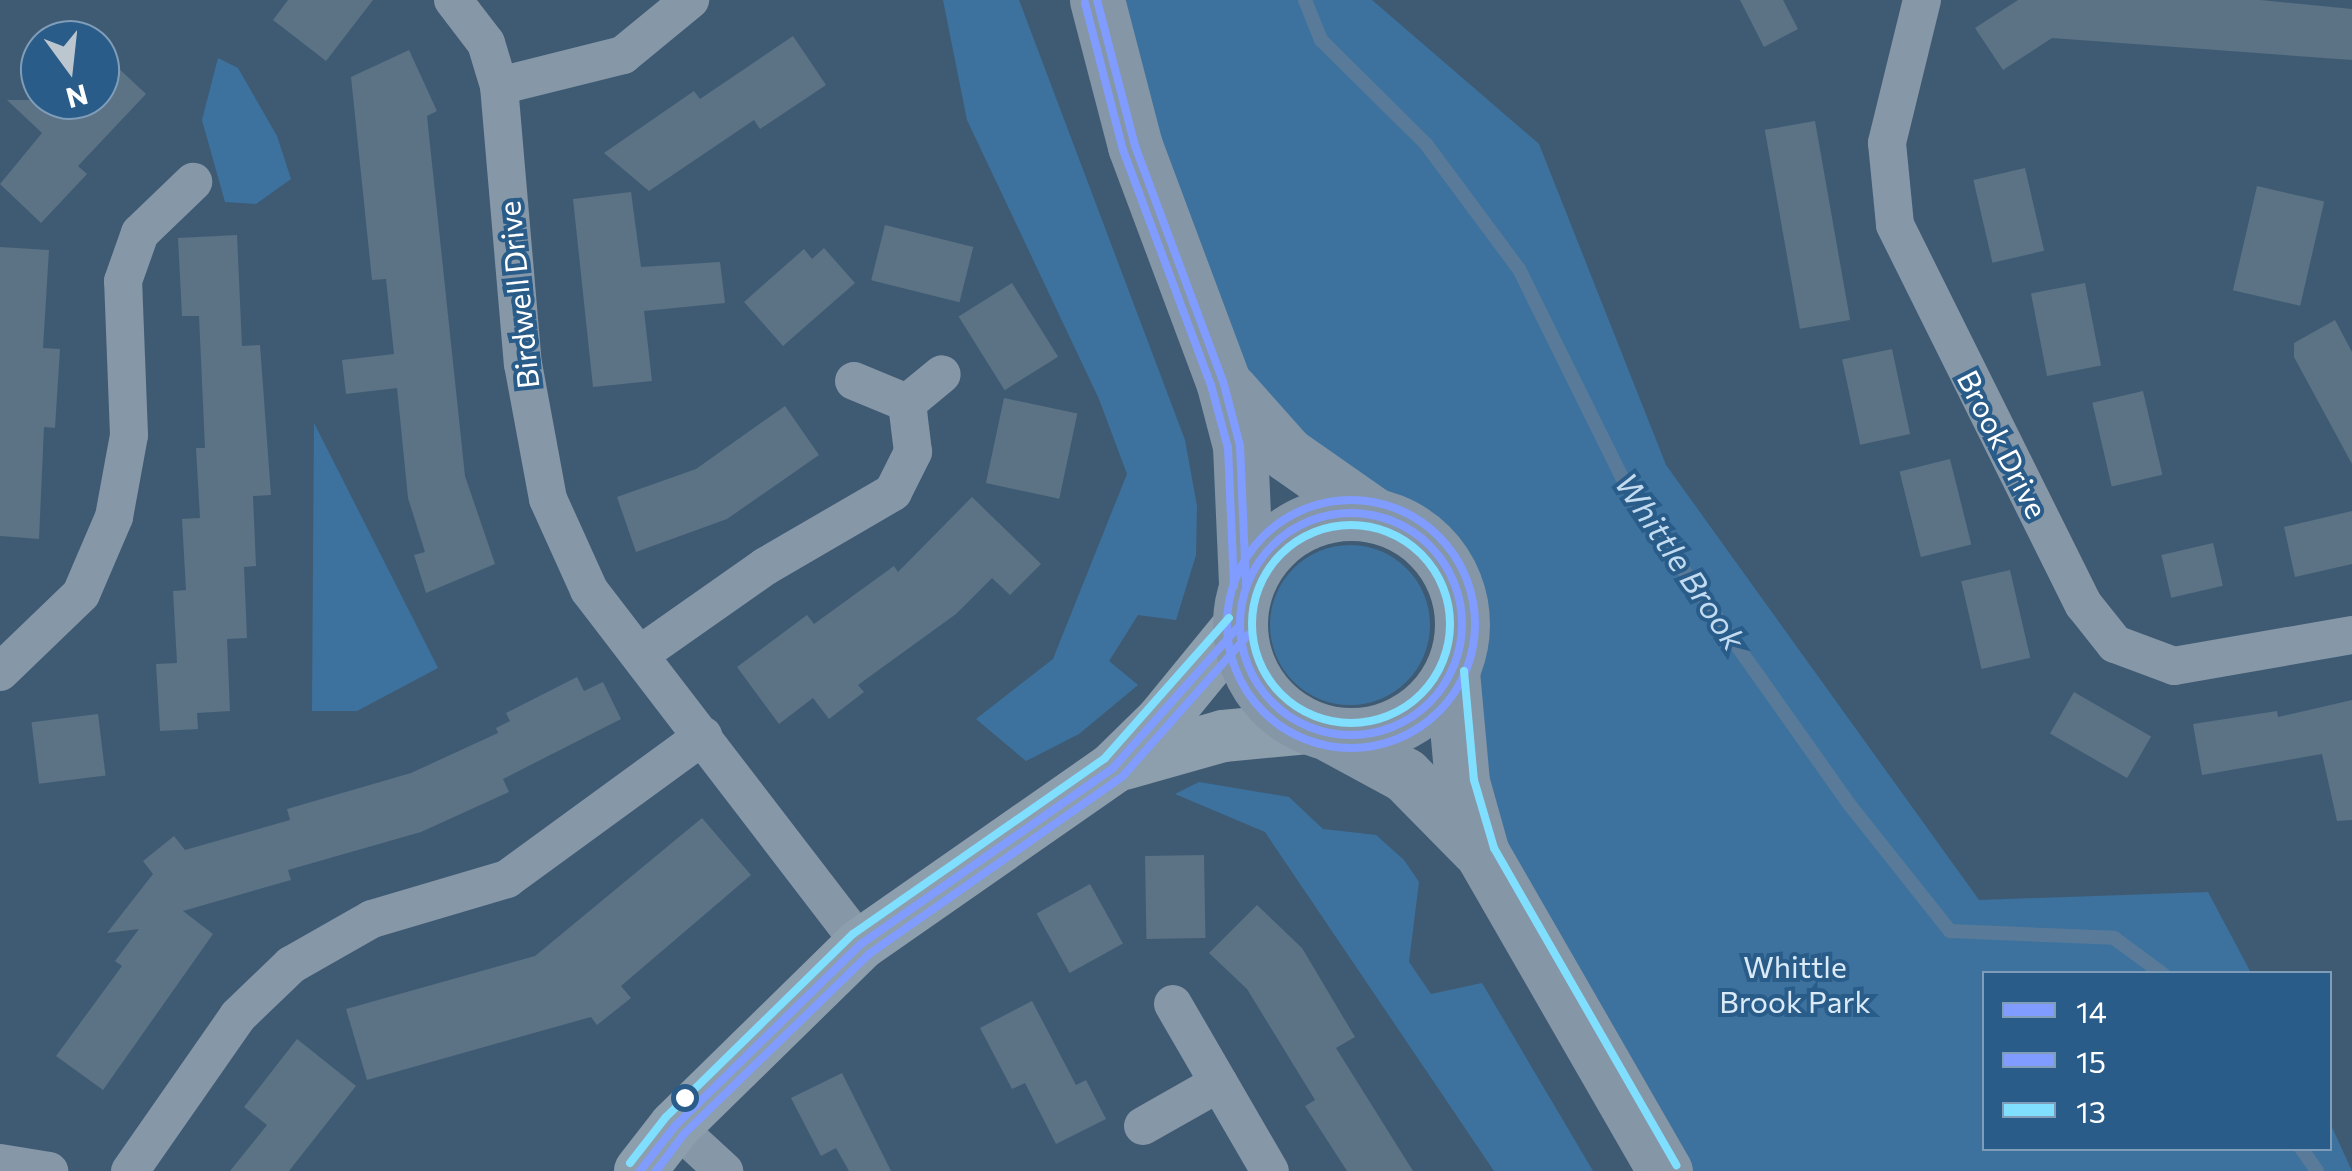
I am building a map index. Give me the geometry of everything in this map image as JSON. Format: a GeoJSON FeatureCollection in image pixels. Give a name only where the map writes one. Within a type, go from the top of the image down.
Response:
{"type":"FeatureCollection","features":[{"type":"Feature","properties":{"kind":"main road"},"geometry":{"type":"LineString","coordinates":[[1096,0],[1134,146],[1223,381],[1246,485],[1242,606],[1258,688],[1320,732],[1404,776],[1482,853]]}},
{"type":"Feature","properties":{"kind":"main road"},"geometry":{"type":"LineString","coordinates":[[1223,381],[1288,454],[1374,515],[1425,540],[1450,575],[1462,616],[1452,672],[1462,782],[1482,853],[1666,1171]]}},
{"type":"Feature","properties":{"kind":"main road"},"geometry":{"type":"LineString","coordinates":[[1242,606],[1284,535],[1312,520],[1374,515]]}},
{"type":"Feature","properties":{"kind":"main road"},"geometry":{"type":"LineString","coordinates":[[1320,732],[1368,735],[1402,724],[1431,702],[1452,672]]}},
{"type":"Feature","properties":{"kind":"street","name":"Birdwell Drive"},"geometry":{"type":"LineString","coordinates":[[453,0],[486,43],[499,86],[523,364],[548,498],[589,590],[642,653],[861,944]]}},
{"type":"Feature","properties":{"kind":"street"},"geometry":{"type":"LineString","coordinates":[[499,86],[623,55],[690,0]]}},
{"type":"Feature","properties":{"kind":"street","name":"Brook Drive"},"geometry":{"type":"LineString","coordinates":[[1922,0],[1887,143],[1896,225],[2084,605],[2115,644],[2174,666],[2352,635]]}},
{"type":"Feature","properties":{"kind":"street"},"geometry":{"type":"LineString","coordinates":[[0,672],[80,594],[114,517],[129,435],[122,281],[140,234],[193,182]]}},
{"type":"Feature","properties":{"kind":"street"},"geometry":{"type":"LineString","coordinates":[[907,403],[942,374]]}},
{"type":"Feature","properties":{"kind":"street"},"geometry":{"type":"LineString","coordinates":[[854,381],[907,403]]}},
{"type":"Feature","properties":{"kind":"street"},"geometry":{"type":"LineString","coordinates":[[642,653],[766,566],[893,492],[913,452],[907,403]]}},
{"type":"Feature","properties":{"kind":"street"},"geometry":{"type":"LineString","coordinates":[[640,1171],[676,1126],[861,944],[1113,768],[1162,720],[1242,606]]}},
{"type":"Feature","properties":{"kind":"street"},"geometry":{"type":"LineString","coordinates":[[1113,768],[1189,742],[1320,732]]}},
{"type":"Feature","properties":{"kind":"street"},"geometry":{"type":"LineString","coordinates":[[130,1171],[238,1016],[291,965],[372,919],[507,879],[703,736]]}},
{"type":"Feature","properties":{"kind":"street"},"geometry":{"type":"LineString","coordinates":[[1173,1004],[1270,1171]]}},
{"type":"Feature","properties":{"kind":"street"},"geometry":{"type":"LineString","coordinates":[[1143,1126],[1219,1083]]}},
{"type":"Feature","properties":{"kind":"street"},"geometry":{"type":"LineString","coordinates":[[676,1126],[724,1171]]}},
{"type":"Feature","properties":{"kind":"street"},"geometry":{"type":"LineString","coordinates":[[0,1163],[49,1171]]}},
{"type":"Feature","properties":{"kind":"green space"},"geometry":{"type":"Polygon","coordinates":[[[943,0],[1019,0],[1185,440],[1197,506],[1196,555],[1176,620],[1138,615],[1109,661],[1138,685],[1079,734],[1026,761],[976,719],[1053,659],[1127,474],[1099,399],[967,120],[943,0]]]}},
{"type":"Feature","properties":{"kind":"green space","name":"Whittle Brook Park"},"geometry":{"type":"Polygon","coordinates":[[[1121,0],[1372,0],[1539,144],[1666,465],[1979,900],[2208,892],[2250,971],[1982,971],[1982,1151],[2332,1151],[2332,1127],[2352,1171],[1677,1171],[1505,865],[1446,659],[1449,570],[1455,560],[1418,512],[1374,498],[1223,390],[1121,0]]]}},
{"type":"Feature","properties":{"kind":"green space"},"geometry":{"type":"Polygon","coordinates":[[[218,58],[238,68],[277,136],[291,179],[256,204],[225,202],[202,120],[218,58]]]}},
{"type":"Feature","properties":{"kind":"green space"},"geometry":{"type":"Polygon","coordinates":[[[314,423],[438,668],[357,711],[312,711],[314,423]]]}},
{"type":"Feature","properties":{"kind":"green space"},"geometry":{"type":"Polygon","coordinates":[[[1350,545],[1380,551],[1406,569],[1424,595],[1430,625],[1424,655],[1406,681],[1380,699],[1350,705],[1320,699],[1294,681],[1276,655],[1270,625],[1276,595],[1294,569],[1320,551],[1350,545]]]}},
{"type":"Feature","properties":{"kind":"green space"},"geometry":{"type":"Polygon","coordinates":[[[1199,782],[1289,797],[1323,829],[1376,835],[1404,860],[1419,882],[1409,962],[1431,994],[1482,983],[1593,1171],[1494,1171],[1265,832],[1175,794],[1199,782]]]}},
{"type":"Feature","properties":{"kind":"building"},"geometry":{"type":"Polygon","coordinates":[[[288,0],[373,0],[326,61],[273,20],[288,0]]]}},
{"type":"Feature","properties":{"kind":"building"},"geometry":{"type":"Polygon","coordinates":[[[1740,0],[1783,0],[1798,29],[1764,47],[1740,0]]]}},
{"type":"Feature","properties":{"kind":"building"},"geometry":{"type":"Polygon","coordinates":[[[2018,0],[2260,0],[2352,9],[2352,60],[2052,38],[2003,70],[1975,28],[2018,0]]]}},
{"type":"Feature","properties":{"kind":"building"},"geometry":{"type":"Polygon","coordinates":[[[793,36],[826,85],[760,129],[754,120],[649,191],[604,153],[694,91],[700,99],[793,36]]]}},
{"type":"Feature","properties":{"kind":"building"},"geometry":{"type":"Polygon","coordinates":[[[409,50],[437,111],[427,116],[465,476],[495,564],[426,593],[414,555],[425,552],[408,498],[397,388],[346,394],[342,360],[394,354],[386,279],[372,280],[351,77],[409,50]]]}},
{"type":"Feature","properties":{"kind":"building"},"geometry":{"type":"Polygon","coordinates":[[[120,70],[146,94],[78,166],[87,174],[41,223],[0,184],[42,133],[28,120],[120,120],[120,70]]]}},
{"type":"Feature","properties":{"kind":"building"},"geometry":{"type":"Polygon","coordinates":[[[7,100],[20,100],[20,112],[7,100]]]}},
{"type":"Feature","properties":{"kind":"building"},"geometry":{"type":"Polygon","coordinates":[[[1815,121],[1850,320],[1800,329],[1765,130],[1815,121]]]}},
{"type":"Feature","properties":{"kind":"building"},"geometry":{"type":"Polygon","coordinates":[[[2025,168],[2044,251],[1992,263],[1973,180],[2025,168]]]}},
{"type":"Feature","properties":{"kind":"building"},"geometry":{"type":"Polygon","coordinates":[[[2257,186],[2324,202],[2300,306],[2233,290],[2257,186]]]}},
{"type":"Feature","properties":{"kind":"building"},"geometry":{"type":"Polygon","coordinates":[[[631,192],[641,267],[720,262],[725,303],[644,311],[652,381],[593,387],[573,199],[631,192]]]}},
{"type":"Feature","properties":{"kind":"building"},"geometry":{"type":"Polygon","coordinates":[[[885,225],[973,247],[960,302],[871,280],[885,225]]]}},
{"type":"Feature","properties":{"kind":"building"},"geometry":{"type":"Polygon","coordinates":[[[237,235],[242,346],[260,345],[271,495],[253,496],[256,566],[244,567],[247,638],[227,639],[230,711],[197,713],[198,729],[160,731],[156,664],[177,663],[173,591],[186,590],[182,519],[200,518],[196,448],[205,448],[199,316],[182,316],[178,238],[237,235]]]}},
{"type":"Feature","properties":{"kind":"building"},"geometry":{"type":"Polygon","coordinates":[[[0,247],[49,250],[43,348],[60,349],[55,428],[44,427],[39,539],[0,536],[0,247]]]}},
{"type":"Feature","properties":{"kind":"building"},"geometry":{"type":"Polygon","coordinates":[[[824,248],[855,283],[783,346],[744,302],[804,249],[812,259],[824,248]]]}},
{"type":"Feature","properties":{"kind":"building"},"geometry":{"type":"Polygon","coordinates":[[[1012,283],[1058,357],[1005,390],[959,316],[1012,283]]]}},
{"type":"Feature","properties":{"kind":"building"},"geometry":{"type":"Polygon","coordinates":[[[2085,283],[2101,365],[2047,376],[2031,293],[2085,283]]]}},
{"type":"Feature","properties":{"kind":"building"},"geometry":{"type":"Polygon","coordinates":[[[2335,320],[2352,352],[2352,464],[2294,357],[2294,343],[2335,320]]]}},
{"type":"Feature","properties":{"kind":"building"},"geometry":{"type":"Polygon","coordinates":[[[1892,349],[1910,434],[1860,445],[1842,360],[1892,349]]]}},
{"type":"Feature","properties":{"kind":"building"},"geometry":{"type":"Polygon","coordinates":[[[2143,391],[2162,475],[2112,486],[2092,403],[2143,391]]]}},
{"type":"Feature","properties":{"kind":"building"},"geometry":{"type":"Polygon","coordinates":[[[1004,398],[1077,414],[1059,499],[986,483],[1004,398]]]}},
{"type":"Feature","properties":{"kind":"building"},"geometry":{"type":"Polygon","coordinates":[[[785,406],[819,455],[727,519],[636,552],[617,497],[696,469],[785,406]]]}},
{"type":"Feature","properties":{"kind":"building"},"geometry":{"type":"Polygon","coordinates":[[[1950,459],[1971,544],[1921,557],[1900,472],[1950,459]]]}},
{"type":"Feature","properties":{"kind":"building"},"geometry":{"type":"Polygon","coordinates":[[[972,497],[1041,564],[1010,595],[992,578],[956,614],[858,685],[864,692],[829,719],[813,698],[779,724],[737,667],[807,615],[814,624],[894,566],[898,572],[972,497]]]}},
{"type":"Feature","properties":{"kind":"building"},"geometry":{"type":"Polygon","coordinates":[[[2352,511],[2352,564],[2295,577],[2284,527],[2352,511]]]}},
{"type":"Feature","properties":{"kind":"building"},"geometry":{"type":"Polygon","coordinates":[[[2213,543],[2223,586],[2171,598],[2161,555],[2213,543]]]}},
{"type":"Feature","properties":{"kind":"building"},"geometry":{"type":"Polygon","coordinates":[[[2010,570],[2030,658],[1982,669],[1961,581],[2010,570]]]}},
{"type":"Feature","properties":{"kind":"building"},"geometry":{"type":"Polygon","coordinates":[[[577,677],[584,691],[603,682],[621,719],[503,779],[509,792],[421,832],[288,870],[291,880],[183,911],[213,934],[103,1090],[56,1056],[122,966],[115,961],[139,929],[107,933],[153,874],[143,861],[174,836],[185,850],[290,820],[287,809],[411,773],[498,733],[496,728],[510,721],[506,713],[577,677]]]}},
{"type":"Feature","properties":{"kind":"building"},"geometry":{"type":"Polygon","coordinates":[[[2074,692],[2151,736],[2127,778],[2050,734],[2074,692]]]}},
{"type":"Feature","properties":{"kind":"building"},"geometry":{"type":"Polygon","coordinates":[[[2352,700],[2352,820],[2337,821],[2322,754],[2202,775],[2193,724],[2277,711],[2278,717],[2352,700]]]}},
{"type":"Feature","properties":{"kind":"building"},"geometry":{"type":"Polygon","coordinates":[[[98,714],[106,776],[39,784],[31,722],[98,714]]]}},
{"type":"Feature","properties":{"kind":"building"},"geometry":{"type":"Polygon","coordinates":[[[702,818],[751,875],[621,986],[631,998],[597,1025],[591,1017],[367,1080],[346,1009],[535,956],[702,818]]]}},
{"type":"Feature","properties":{"kind":"building"},"geometry":{"type":"Polygon","coordinates":[[[1204,855],[1205,938],[1146,939],[1145,856],[1204,855]]]}},
{"type":"Feature","properties":{"kind":"building"},"geometry":{"type":"Polygon","coordinates":[[[1090,884],[1123,943],[1070,973],[1037,914],[1090,884]]]}},
{"type":"Feature","properties":{"kind":"building"},"geometry":{"type":"Polygon","coordinates":[[[1257,905],[1302,948],[1355,1037],[1336,1048],[1413,1171],[1347,1171],[1305,1106],[1315,1100],[1247,989],[1209,953],[1257,905]]]}},
{"type":"Feature","properties":{"kind":"building"},"geometry":{"type":"Polygon","coordinates":[[[1032,1001],[1076,1085],[1086,1080],[1106,1119],[1056,1144],[1025,1083],[1012,1089],[980,1028],[1032,1001]]]}},
{"type":"Feature","properties":{"kind":"building"},"geometry":{"type":"Polygon","coordinates":[[[297,1039],[356,1086],[289,1171],[230,1171],[267,1125],[244,1107],[297,1039]]]}},
{"type":"Feature","properties":{"kind":"building"},"geometry":{"type":"Polygon","coordinates":[[[842,1073],[891,1171],[849,1171],[836,1148],[821,1156],[791,1098],[842,1073]]]}},
{"type":"Feature","properties":{"kind":"waterway","name":"Whittle Brook"},"geometry":{"type":"LineString","coordinates":[[1305,0],[1321,40],[1426,144],[1519,269],[1631,496],[1849,804],[1950,931],[2114,938],[2159,971]]}},
{"type":"Feature","properties":{"kind":"waterway","name":"Whittle Brook"},"geometry":{"type":"LineString","coordinates":[[2303,1151],[2317,1171]]}},
{"type":"Feature","properties":{"kind":"transit line","name":"14"},"geometry":{"type":"LineString","coordinates":[[1097,0],[1135,146],[1223,381],[1240,446],[1246,585]]}},
{"type":"Feature","properties":{"kind":"transit line","name":"15"},"geometry":{"type":"LineString","coordinates":[[1085,3],[1123,150],[1211,385],[1228,448],[1234,586]]}},
{"type":"Feature","properties":{"kind":"transit line","name":"15"},"geometry":{"type":"LineString","coordinates":[[1351,500],[1398,510],[1420,521],[1438,537],[1454,555],[1465,577],[1475,624],[1465,671],[1454,693],[1438,711],[1420,727],[1398,738],[1351,748],[1304,738],[1282,727],[1264,711],[1248,693],[1237,671],[1227,624],[1237,577],[1248,555],[1264,537],[1282,521],[1304,510],[1351,500]]}},
{"type":"Feature","properties":{"kind":"transit line","name":"14"},"geometry":{"type":"LineString","coordinates":[[1351,513],[1394,521],[1430,545],[1454,581],[1462,624],[1454,667],[1430,703],[1394,727],[1351,735],[1308,727],[1272,703],[1248,667],[1240,624],[1248,581],[1272,545],[1308,521],[1351,513]]}},
{"type":"Feature","properties":{"kind":"transit line","name":"13"},"geometry":{"type":"LineString","coordinates":[[1351,525],[1389,533],[1421,554],[1442,586],[1450,624],[1442,662],[1421,694],[1389,715],[1351,723],[1313,715],[1281,694],[1260,662],[1252,624],[1260,586],[1281,554],[1313,533],[1351,525]]}},
{"type":"Feature","properties":{"kind":"transit line","name":"13"},"geometry":{"type":"LineString","coordinates":[[630,1163],[666,1117],[853,934],[1105,758],[1229,618]]}},
{"type":"Feature","properties":{"kind":"transit line","name":"14"},"geometry":{"type":"LineString","coordinates":[[640,1171],[675,1126],[861,944],[1113,768],[1239,626]]}},
{"type":"Feature","properties":{"kind":"transit line","name":"15"},"geometry":{"type":"LineString","coordinates":[[656,1171],[684,1134],[869,954],[1122,777],[1249,634]]}},
{"type":"Feature","properties":{"kind":"transit line","name":"13"},"geometry":{"type":"LineString","coordinates":[[1464,671],[1474,780],[1494,848],[1676,1165]]}}]}
